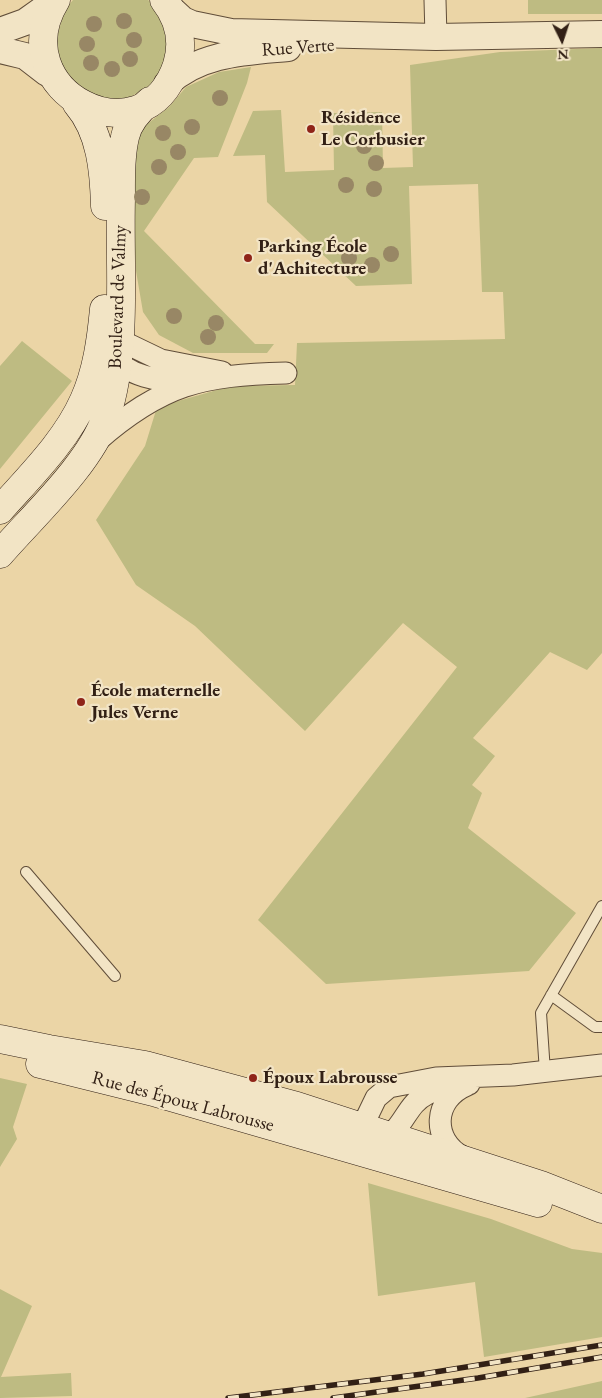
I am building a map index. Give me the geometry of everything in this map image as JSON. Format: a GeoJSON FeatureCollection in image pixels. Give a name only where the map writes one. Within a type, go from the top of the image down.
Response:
{"type":"FeatureCollection","features":[{"type":"Feature","properties":{"kind":"main road"},"geometry":{"type":"LineString","coordinates":[[56,0],[44,22],[41,39],[42,57],[47,73],[57,88],[77,104],[101,112],[118,113],[135,109],[158,92]]}},
{"type":"Feature","properties":{"kind":"main road","name":"Boulevard de Valmy"},"geometry":{"type":"LineString","coordinates":[[0,554],[78,466],[94,444],[108,409],[113,346],[122,156],[129,125],[140,109],[158,92],[175,70],[180,46],[179,30],[167,4]]}},
{"type":"Feature","properties":{"kind":"main road","name":"Boulevard de Valmy"},"geometry":{"type":"LineString","coordinates":[[0,510],[59,441],[79,411],[92,380],[113,346],[106,285],[103,175],[93,127],[88,117],[77,104]]}},
{"type":"Feature","properties":{"kind":"main road","name":"Rue des Époux Labrousse"},"geometry":{"type":"LineString","coordinates":[[0,1039],[49,1049],[145,1064],[288,1104],[363,1140],[390,1135],[472,1162],[602,1209]]}},
{"type":"Feature","properties":{"kind":"main road","name":"Rue des Époux Labrousse"},"geometry":{"type":"LineString","coordinates":[[0,1055],[363,1140],[602,1221]]}},
{"type":"Feature","properties":{"kind":"street"},"geometry":{"type":"LineString","coordinates":[[0,31],[25,22],[56,0]]}},
{"type":"Feature","properties":{"kind":"street"},"geometry":{"type":"LineString","coordinates":[[435,0],[436,37]]}},
{"type":"Feature","properties":{"kind":"street","name":"Rue Verte"},"geometry":{"type":"LineString","coordinates":[[167,4],[183,20],[192,24],[232,32],[436,37],[602,34]]}},
{"type":"Feature","properties":{"kind":"street","name":"Rue Verte"},"geometry":{"type":"LineString","coordinates":[[158,92],[186,69],[201,62],[234,54],[436,37]]}},
{"type":"Feature","properties":{"kind":"street"},"geometry":{"type":"LineString","coordinates":[[0,50],[25,56],[47,73]]}},
{"type":"Feature","properties":{"kind":"street"},"geometry":{"type":"LineString","coordinates":[[113,346],[201,369],[242,374],[286,373]]}},
{"type":"Feature","properties":{"kind":"street"},"geometry":{"type":"LineString","coordinates":[[113,346],[138,374],[156,379],[198,382]]}},
{"type":"Feature","properties":{"kind":"street"},"geometry":{"type":"LineString","coordinates":[[94,444],[142,404],[177,388],[242,374]]}},
{"type":"Feature","properties":{"kind":"street","name":"Rue des Époux Labrousse"},"geometry":{"type":"LineString","coordinates":[[363,1140],[376,1098],[389,1087],[436,1078],[513,1075],[602,1065]]}},
{"type":"Feature","properties":{"kind":"street","name":"Rue des Époux Labrousse"},"geometry":{"type":"LineString","coordinates":[[390,1135],[400,1124],[409,1108],[426,1094],[445,1088],[513,1075]]}},
{"type":"Feature","properties":{"kind":"street","name":"Rue des Époux Labrousse"},"geometry":{"type":"LineString","coordinates":[[469,1084],[452,1094],[443,1108],[439,1120],[443,1139],[448,1146],[455,1153],[472,1162]]}},
{"type":"Feature","properties":{"kind":"lane"},"geometry":{"type":"LineString","coordinates":[[26,872],[115,976]]}},
{"type":"Feature","properties":{"kind":"lane"},"geometry":{"type":"LineString","coordinates":[[545,1072],[541,1013],[602,906]]}},
{"type":"Feature","properties":{"kind":"lane"},"geometry":{"type":"LineString","coordinates":[[551,995],[595,1028],[602,1027]]}},
{"type":"Feature","properties":{"kind":"shaded area"},"geometry":{"type":"Polygon","coordinates":[[[73,0],[148,0],[154,5],[167,30],[167,59],[152,84],[127,99],[113,102],[73,88],[53,50],[65,9],[73,0]]]}},
{"type":"Feature","properties":{"kind":"shaded area"},"geometry":{"type":"Polygon","coordinates":[[[528,0],[602,0],[602,14],[528,14],[528,0]]]}},
{"type":"Feature","properties":{"kind":"shaded area"},"geometry":{"type":"Polygon","coordinates":[[[602,48],[602,653],[587,670],[550,652],[473,738],[495,756],[472,785],[482,793],[468,828],[576,913],[529,971],[326,984],[258,920],[457,667],[403,623],[305,731],[195,626],[136,585],[96,520],[145,446],[157,407],[231,386],[295,385],[297,343],[505,339],[503,292],[482,292],[478,184],[409,186],[412,284],[356,286],[267,202],[265,155],[233,156],[253,111],[281,110],[285,172],[334,170],[333,113],[382,112],[383,168],[413,167],[410,65],[500,52],[602,48]]]}},
{"type":"Feature","properties":{"kind":"shaded area"},"geometry":{"type":"Polygon","coordinates":[[[251,67],[247,83],[218,157],[194,158],[144,231],[255,344],[274,344],[267,353],[193,353],[159,335],[143,312],[136,271],[130,153],[142,128],[169,107],[186,87],[219,72],[251,67]]]}},
{"type":"Feature","properties":{"kind":"shaded area"},"geometry":{"type":"Polygon","coordinates":[[[22,341],[72,381],[0,469],[0,366],[22,341]]]}},
{"type":"Feature","properties":{"kind":"shaded area"},"geometry":{"type":"Polygon","coordinates":[[[0,1078],[27,1084],[13,1127],[17,1139],[0,1167],[0,1078]]]}},
{"type":"Feature","properties":{"kind":"shaded area"},"geometry":{"type":"Polygon","coordinates":[[[368,1183],[491,1219],[572,1249],[602,1253],[602,1337],[484,1357],[475,1282],[378,1296],[368,1183]]]}},
{"type":"Feature","properties":{"kind":"shaded area"},"geometry":{"type":"Polygon","coordinates":[[[0,1289],[32,1306],[1,1377],[71,1373],[72,1396],[0,1398],[0,1289]]]}},
{"type":"Feature","properties":{"kind":"shaded area"},"geometry":{"type":"Polygon","coordinates":[[[602,1381],[602,1398],[525,1398],[602,1381]]]}},
{"type":"Feature","properties":{"kind":"railway"},"geometry":{"type":"LineString","coordinates":[[228,1398],[423,1374],[602,1345]]}},
{"type":"Feature","properties":{"kind":"railway"},"geometry":{"type":"LineString","coordinates":[[333,1398],[478,1378],[602,1357]]}},
{"type":"Feature","properties":{"kind":"place","name":"Résidence Le Corbusier"},"geometry":{"type":"Point","coordinates":[311,129]}},
{"type":"Feature","properties":{"kind":"place","name":"Parking École d'Achitecture"},"geometry":{"type":"Point","coordinates":[248,258]}},
{"type":"Feature","properties":{"kind":"place","name":"École maternelle Jules Verne"},"geometry":{"type":"Point","coordinates":[81,702]}},
{"type":"Feature","properties":{"kind":"place","name":"Époux Labrousse"},"geometry":{"type":"Point","coordinates":[253,1078]}}]}
